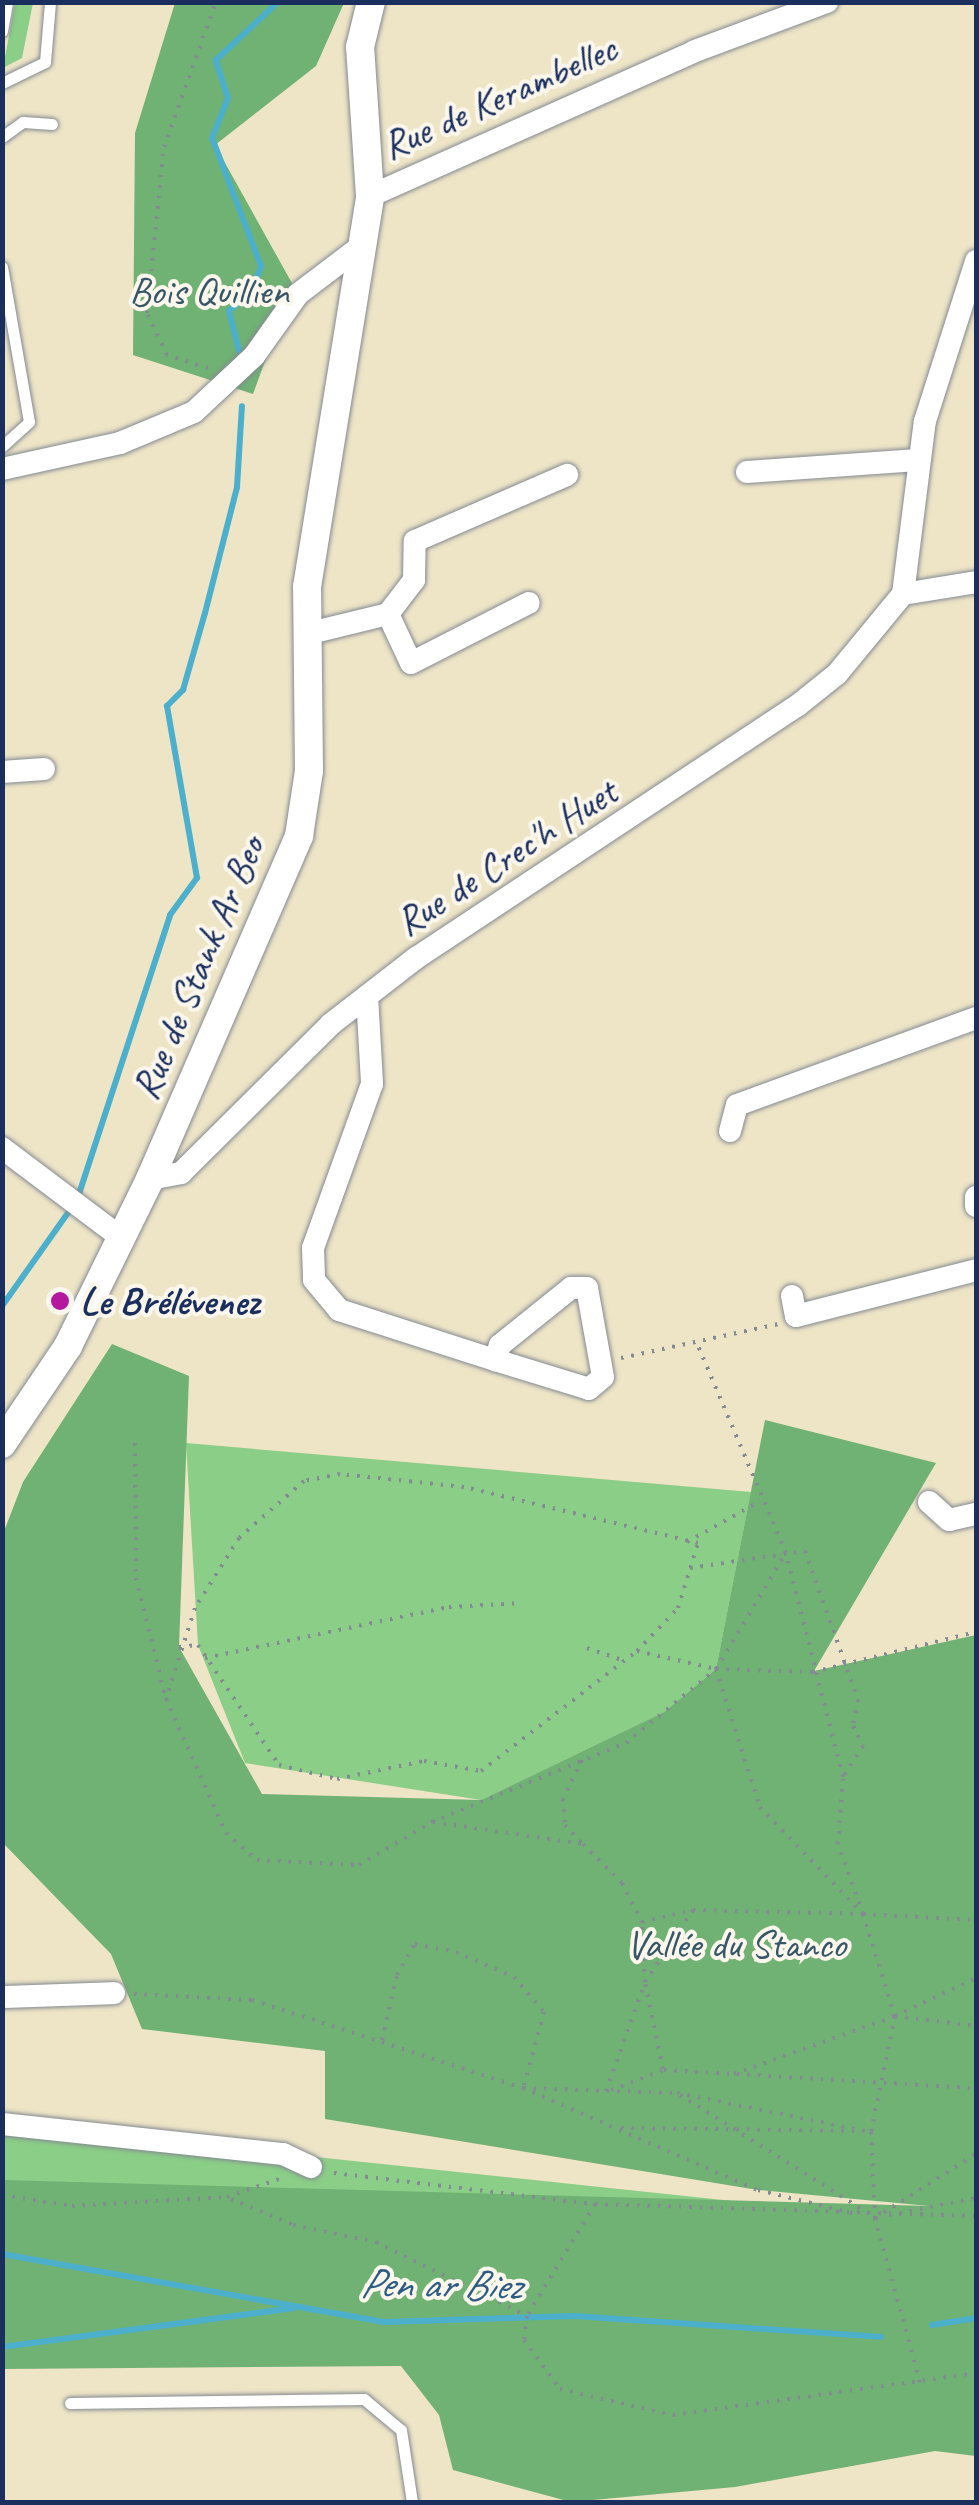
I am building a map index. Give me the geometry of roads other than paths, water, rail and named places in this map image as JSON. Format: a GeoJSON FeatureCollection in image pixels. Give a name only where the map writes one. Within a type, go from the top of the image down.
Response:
{"type":"FeatureCollection","features":[{"type":"Feature","properties":{"kind":"street","name":"Rue de Stank Ar Beo"},"geometry":{"type":"LineString","coordinates":[[2,1444],[68,1346],[150,1179],[299,836],[309,771],[306,634],[318,497],[370,196],[360,48],[371,2]]}},
{"type":"Feature","properties":{"kind":"street","name":"Rue de Kerambellec"},"geometry":{"type":"LineString","coordinates":[[370,196],[695,51],[827,2]]}},
{"type":"Feature","properties":{"kind":"street"},"geometry":{"type":"LineString","coordinates":[[2,470],[120,442],[194,412],[232,376],[298,294],[360,247]]}},
{"type":"Feature","properties":{"kind":"street"},"geometry":{"type":"LineString","coordinates":[[976,261],[918,460],[903,594],[976,582]]}},
{"type":"Feature","properties":{"kind":"street"},"geometry":{"type":"LineString","coordinates":[[747,472],[918,460]]}},
{"type":"Feature","properties":{"kind":"street"},"geometry":{"type":"LineString","coordinates":[[306,634],[388,614],[414,580],[415,541],[567,475]]}},
{"type":"Feature","properties":{"kind":"street","name":"Rue de Crec'h Huet"},"geometry":{"type":"LineString","coordinates":[[150,1179],[181,1173],[368,996],[749,742],[837,674],[903,594]]}},
{"type":"Feature","properties":{"kind":"street"},"geometry":{"type":"LineString","coordinates":[[388,614],[411,663],[528,603]]}},
{"type":"Feature","properties":{"kind":"street"},"geometry":{"type":"LineString","coordinates":[[2,772],[44,768]]}},
{"type":"Feature","properties":{"kind":"street"},"geometry":{"type":"LineString","coordinates":[[368,996],[372,1084],[313,1248],[314,1280],[340,1310],[495,1360],[589,1389],[604,1377],[592,1294],[578,1286],[500,1345],[495,1360]]}},
{"type":"Feature","properties":{"kind":"street"},"geometry":{"type":"LineString","coordinates":[[730,1130],[737,1105],[976,1018]]}},
{"type":"Feature","properties":{"kind":"street"},"geometry":{"type":"LineString","coordinates":[[2,1148],[120,1237]]}},
{"type":"Feature","properties":{"kind":"street"},"geometry":{"type":"LineString","coordinates":[[976,1197],[976,1206]]}},
{"type":"Feature","properties":{"kind":"street"},"geometry":{"type":"LineString","coordinates":[[794,1306],[976,1270]]}},
{"type":"Feature","properties":{"kind":"street"},"geometry":{"type":"LineString","coordinates":[[929,1502],[949,1520],[976,1514]]}},
{"type":"Feature","properties":{"kind":"street"},"geometry":{"type":"LineString","coordinates":[[2,1996],[114,1993]]}},
{"type":"Feature","properties":{"kind":"street"},"geometry":{"type":"LineString","coordinates":[[2,2124],[283,2154],[311,2167]]}},
{"type":"Feature","properties":{"kind":"lane"},"geometry":{"type":"LineString","coordinates":[[2,31],[7,2]]}},
{"type":"Feature","properties":{"kind":"lane"},"geometry":{"type":"LineString","coordinates":[[2,83],[45,62],[50,2]]}},
{"type":"Feature","properties":{"kind":"lane"},"geometry":{"type":"LineString","coordinates":[[2,137],[22,122],[52,124]]}},
{"type":"Feature","properties":{"kind":"lane"},"geometry":{"type":"LineString","coordinates":[[2,267],[29,422],[2,446]]}},
{"type":"Feature","properties":{"kind":"lane"},"geometry":{"type":"LineString","coordinates":[[70,2404],[364,2399],[400,2430],[412,2502]]}},
{"type":"Feature","properties":{"kind":"waterway"},"geometry":{"type":"LineString","coordinates":[[239,351],[229,311],[252,290],[261,266],[212,138],[228,98],[216,60],[278,2]]}},
{"type":"Feature","properties":{"kind":"waterway"},"geometry":{"type":"LineString","coordinates":[[78,1197],[170,915],[197,878],[167,706],[183,690],[237,487],[242,406]]}},
{"type":"Feature","properties":{"kind":"waterway"},"geometry":{"type":"LineString","coordinates":[[2,1306],[72,1207]]}},
{"type":"Feature","properties":{"kind":"waterway","name":"Pen ar Biez"},"geometry":{"type":"LineString","coordinates":[[2,2254],[384,2322],[575,2316],[881,2337]]}},
{"type":"Feature","properties":{"kind":"waterway"},"geometry":{"type":"LineString","coordinates":[[2,2347],[294,2308]]}},
{"type":"Feature","properties":{"kind":"waterway","name":"Pen ar Biez"},"geometry":{"type":"LineString","coordinates":[[932,2325],[976,2318]]}},
{"type":"Feature","properties":{"kind":"place","name":"Le Brélévenez"},"geometry":{"type":"Point","coordinates":[60,1301]}},
{"type":"Feature","properties":{"kind":"park label","name":"Bois Quillien"},"geometry":{"type":"Point","coordinates":[209,291]}},
{"type":"Feature","properties":{"kind":"park label","name":"Vallée du Stanco"},"geometry":{"type":"Point","coordinates":[736,1944]}}]}
